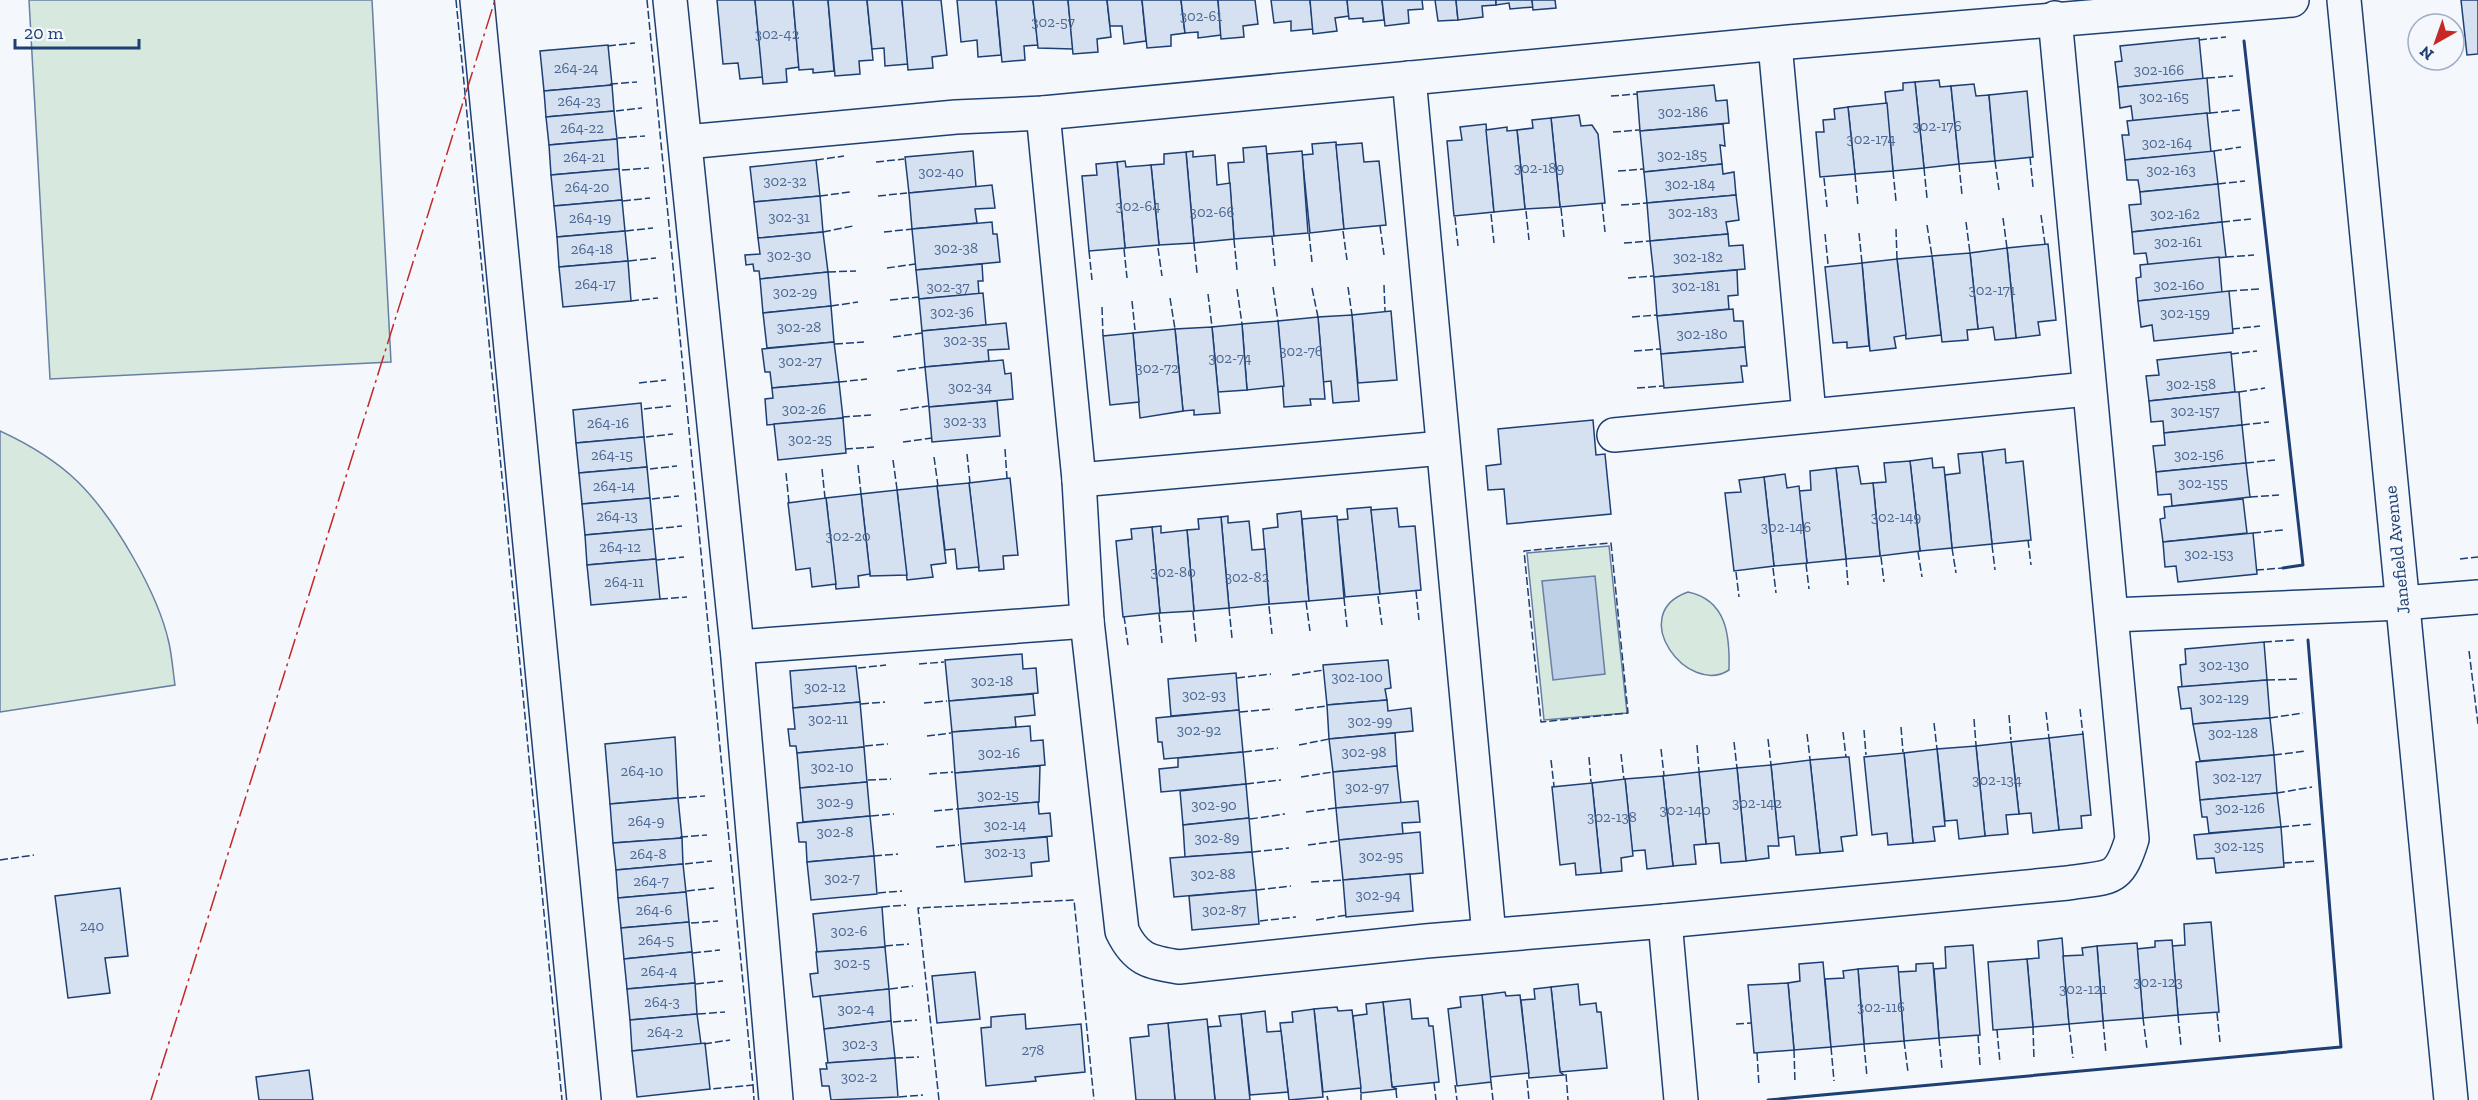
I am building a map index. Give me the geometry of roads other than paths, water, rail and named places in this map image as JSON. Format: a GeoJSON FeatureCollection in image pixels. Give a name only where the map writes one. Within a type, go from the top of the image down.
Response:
{"type":"FeatureCollection","features":[{"type":"Feature","properties":{"kind":"street"},"geometry":{"type":"LineString","coordinates":[[477,0],[584,1100]]}},
{"type":"Feature","properties":{"kind":"street"},"geometry":{"type":"LineString","coordinates":[[670,0],[737,647],[776,1100]]}},
{"type":"Feature","properties":{"kind":"street"},"geometry":{"type":"LineString","coordinates":[[686,142],[956,117],[1043,113],[2055,18],[2292,0]]}},
{"type":"Feature","properties":{"kind":"street","name":"Janefield Avenue"},"geometry":{"type":"LineString","coordinates":[[2344,0],[2451,1100]]}},
{"type":"Feature","properties":{"kind":"street"},"geometry":{"type":"LineString","coordinates":[[1043,113],[1079,480],[1087,621],[1122,931],[1127,942],[1146,960],[1158,965],[1179,967],[1489,935],[1665,921],[2107,878],[2120,870],[2132,839],[2055,18]]}},
{"type":"Feature","properties":{"kind":"street"},"geometry":{"type":"LineString","coordinates":[[1775,44],[1809,414]]}},
{"type":"Feature","properties":{"kind":"street"},"geometry":{"type":"LineString","coordinates":[[1409,78],[1489,935]]}},
{"type":"Feature","properties":{"kind":"street"},"geometry":{"type":"LineString","coordinates":[[1614,435],[2088,388]]}},
{"type":"Feature","properties":{"kind":"street"},"geometry":{"type":"LineString","coordinates":[[1079,480],[1443,448]]}},
{"type":"Feature","properties":{"kind":"street"},"geometry":{"type":"LineString","coordinates":[[2112,615],[2402,603],[2478,597]]}},
{"type":"Feature","properties":{"kind":"street"},"geometry":{"type":"LineString","coordinates":[[737,647],[1087,621]]}},
{"type":"Feature","properties":{"kind":"street"},"geometry":{"type":"LineString","coordinates":[[1665,921],[1681,1100]]}},
{"type":"Feature","properties":{"kind":"water"},"geometry":{"type":"Polygon","coordinates":[[[1595,576],[1605,674],[1553,680],[1542,581],[1595,576]]]}}]}
